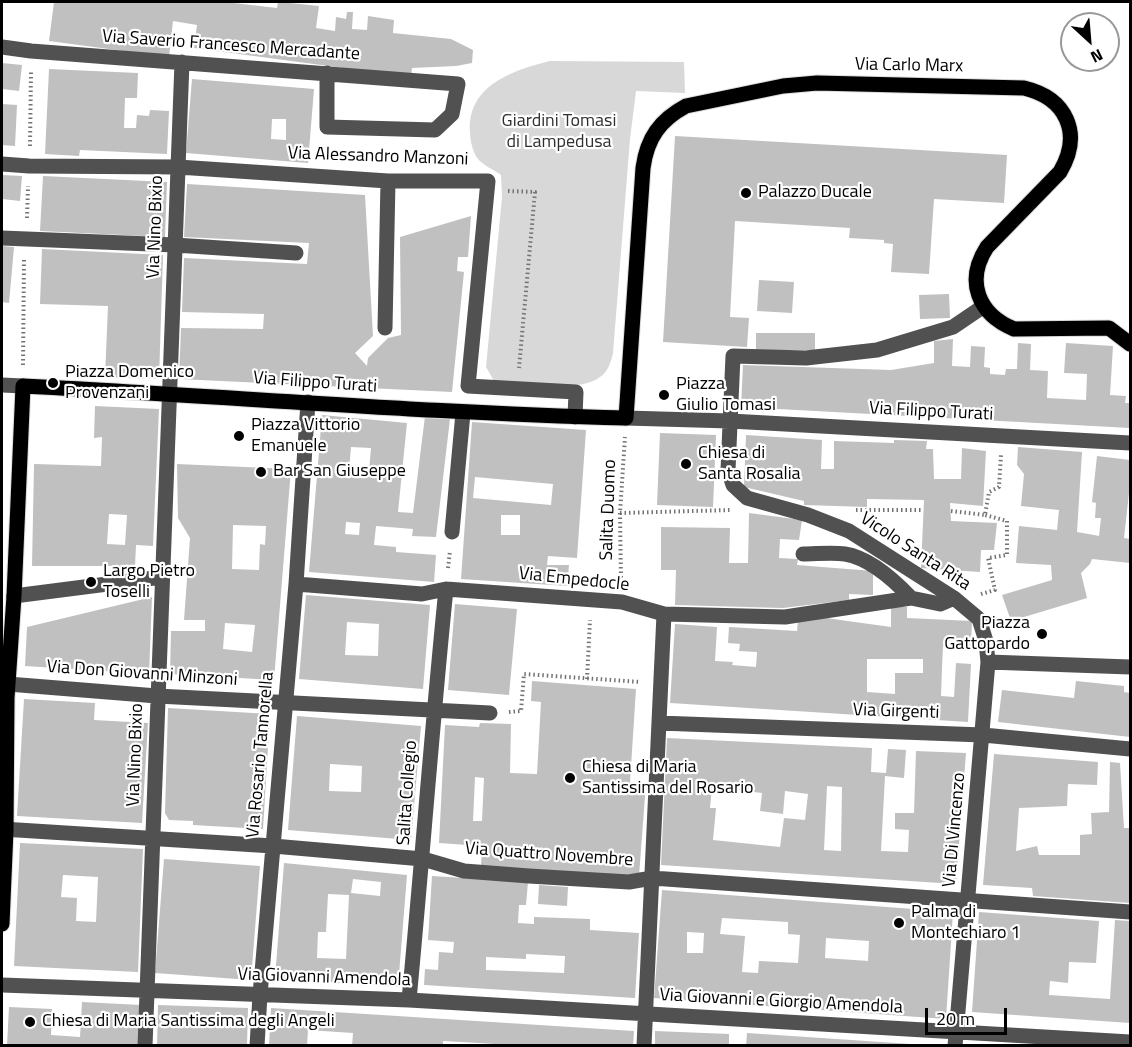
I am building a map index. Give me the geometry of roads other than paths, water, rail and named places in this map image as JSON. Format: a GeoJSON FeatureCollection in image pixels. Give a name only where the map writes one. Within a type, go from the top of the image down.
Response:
{"type":"FeatureCollection","features":[{"type":"Feature","properties":{"kind":"main road","name":"Via Carlo Marx"},"geometry":{"type":"LineString","coordinates":[[626,418],[645,152],[660,125],[672,114],[686,106],[783,86],[817,83],[1024,88],[1038,91],[1050,98],[1060,108],[1071,133],[1071,147],[1067,160],[1060,172],[987,247],[980,258],[976,282],[978,295],[984,306]]}},
{"type":"Feature","properties":{"kind":"main road"},"geometry":{"type":"LineString","coordinates":[[984,306],[1002,324],[1014,329],[1109,328],[1131,344]]}},
{"type":"Feature","properties":{"kind":"main road","name":"Via Filippo Turati"},"geometry":{"type":"LineString","coordinates":[[23,386],[170,393],[463,413],[626,418]]}},
{"type":"Feature","properties":{"kind":"main road"},"geometry":{"type":"LineString","coordinates":[[2,924],[5,695],[14,596],[23,386]]}},
{"type":"Feature","properties":{"kind":"street","name":"Via Saverio Francesco Mercadante"},"geometry":{"type":"LineString","coordinates":[[2,47],[182,62],[327,73],[458,84],[452,114],[435,130],[327,127],[327,73]]}},
{"type":"Feature","properties":{"kind":"street","name":"Via Nino Bixio"},"geometry":{"type":"LineString","coordinates":[[145,1046],[182,62]]}},
{"type":"Feature","properties":{"kind":"street","name":"Via Alessandro Manzoni"},"geometry":{"type":"LineString","coordinates":[[2,164],[178,167],[388,181],[481,181],[468,386],[576,392],[575,417]]}},
{"type":"Feature","properties":{"kind":"street"},"geometry":{"type":"LineString","coordinates":[[385,328],[388,181]]}},
{"type":"Feature","properties":{"kind":"street"},"geometry":{"type":"LineString","coordinates":[[2,238],[175,244],[296,253]]}},
{"type":"Feature","properties":{"kind":"street"},"geometry":{"type":"LineString","coordinates":[[730,421],[733,356],[806,358],[877,350],[953,327],[984,306]]}},
{"type":"Feature","properties":{"kind":"street","name":"Via Filippo Turati"},"geometry":{"type":"LineString","coordinates":[[2,385],[23,386]]}},
{"type":"Feature","properties":{"kind":"street","name":"Via Rosario Tannorella"},"geometry":{"type":"LineString","coordinates":[[257,1046],[296,584],[308,402]]}},
{"type":"Feature","properties":{"kind":"street"},"geometry":{"type":"LineString","coordinates":[[452,532],[463,413]]}},
{"type":"Feature","properties":{"kind":"street","name":"Via Filippo Turati"},"geometry":{"type":"LineString","coordinates":[[626,418],[730,421],[1131,443]]}},
{"type":"Feature","properties":{"kind":"street","name":"Vicolo Santa Rita"},"geometry":{"type":"LineString","coordinates":[[730,421],[728,470],[738,491],[758,502],[807,515],[849,531],[954,598],[980,622]]}},
{"type":"Feature","properties":{"kind":"street"},"geometry":{"type":"LineString","coordinates":[[803,554],[846,554],[869,564],[895,581],[911,598]]}},
{"type":"Feature","properties":{"kind":"street"},"geometry":{"type":"LineString","coordinates":[[14,596],[162,577]]}},
{"type":"Feature","properties":{"kind":"street","name":"Via Empedocle"},"geometry":{"type":"LineString","coordinates":[[296,584],[422,594],[446,589],[622,602],[664,614],[785,617],[838,610],[866,603],[911,598],[940,604],[954,598]]}},
{"type":"Feature","properties":{"kind":"street","name":"Salita Collegio"},"geometry":{"type":"LineString","coordinates":[[409,1000],[446,589]]}},
{"type":"Feature","properties":{"kind":"street"},"geometry":{"type":"LineString","coordinates":[[644,1046],[664,614]]}},
{"type":"Feature","properties":{"kind":"street","name":"Via Di Vincenzo"},"geometry":{"type":"LineString","coordinates":[[956,1039],[988,663],[987,641],[980,622]]}},
{"type":"Feature","properties":{"kind":"street"},"geometry":{"type":"LineString","coordinates":[[988,663],[1131,667]]}},
{"type":"Feature","properties":{"kind":"street","name":"Via Don Giovanni Minzoni"},"geometry":{"type":"LineString","coordinates":[[5,695],[157,696],[490,713]]}},
{"type":"Feature","properties":{"kind":"street","name":"Via Girgenti"},"geometry":{"type":"LineString","coordinates":[[659,723],[983,735],[1131,749]]}},
{"type":"Feature","properties":{"kind":"street","name":"Via Quattro Novembre"},"geometry":{"type":"LineString","coordinates":[[4,830],[273,846],[423,859],[464,871],[629,882],[652,878],[1131,912]]}},
{"type":"Feature","properties":{"kind":"street","name":"Via Giovanni Amendola"},"geometry":{"type":"LineString","coordinates":[[2,985],[409,1000],[645,1014]]}},
{"type":"Feature","properties":{"kind":"street","name":"Via Giovanni e Giorgio Amendola"},"geometry":{"type":"LineString","coordinates":[[645,1014],[956,1039],[1131,1042]]}},
{"type":"Feature","properties":{"kind":"place","name":"Palazzo Ducale"},"geometry":{"type":"Point","coordinates":[746,193]}},
{"type":"Feature","properties":{"kind":"place","name":"Piazza Domenico Provenzani"},"geometry":{"type":"Point","coordinates":[53,383]}},
{"type":"Feature","properties":{"kind":"place","name":"Piazza Giulio Tomasi"},"geometry":{"type":"Point","coordinates":[664,395]}},
{"type":"Feature","properties":{"kind":"place","name":"Piazza Vittorio Emanuele"},"geometry":{"type":"Point","coordinates":[239,436]}},
{"type":"Feature","properties":{"kind":"place","name":"Chiesa di Santa Rosalia"},"geometry":{"type":"Point","coordinates":[686,464]}},
{"type":"Feature","properties":{"kind":"place","name":"Bar San Giuseppe"},"geometry":{"type":"Point","coordinates":[261,472]}},
{"type":"Feature","properties":{"kind":"place","name":"Largo Pietro Toselli"},"geometry":{"type":"Point","coordinates":[91,582]}},
{"type":"Feature","properties":{"kind":"place","name":"Piazza Gattopardo"},"geometry":{"type":"Point","coordinates":[1042,634]}},
{"type":"Feature","properties":{"kind":"place","name":"Chiesa di Maria Santissima del Rosario"},"geometry":{"type":"Point","coordinates":[570,778]}},
{"type":"Feature","properties":{"kind":"place","name":"Palma di Montechiaro 1"},"geometry":{"type":"Point","coordinates":[899,923]}},
{"type":"Feature","properties":{"kind":"place","name":"Chiesa di Maria Santissima degli Angeli"},"geometry":{"type":"Point","coordinates":[30,1022]}},
{"type":"Feature","properties":{"kind":"park label","name":"Giardini Tomasi di Lampedusa"},"geometry":{"type":"Point","coordinates":[559,132]}}]}
